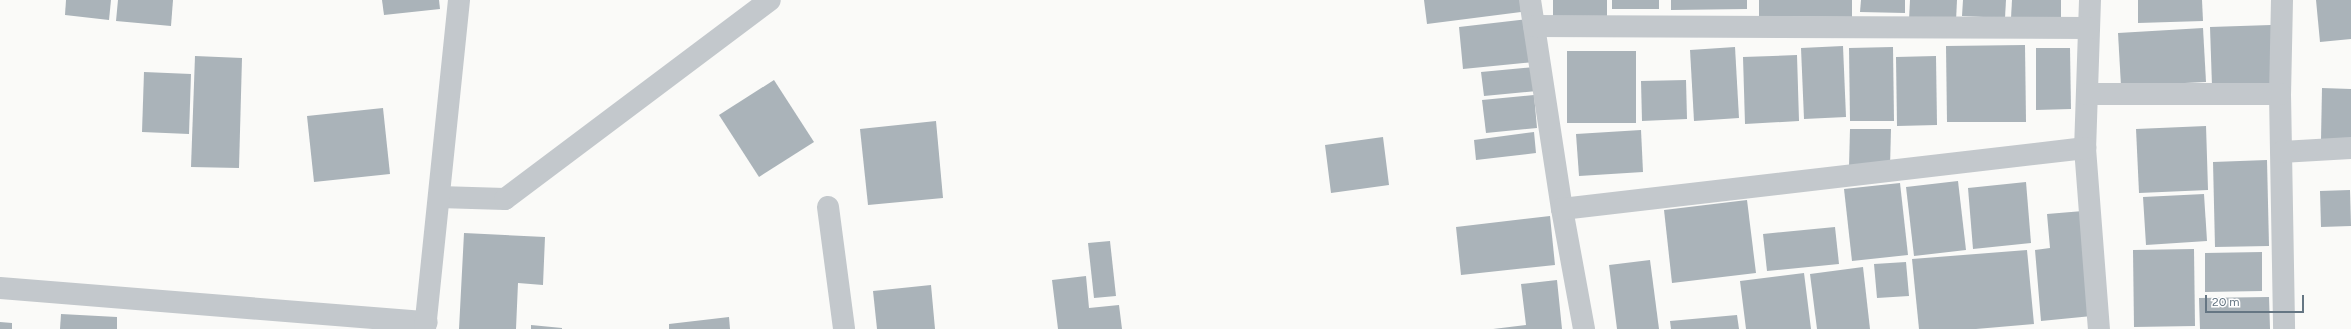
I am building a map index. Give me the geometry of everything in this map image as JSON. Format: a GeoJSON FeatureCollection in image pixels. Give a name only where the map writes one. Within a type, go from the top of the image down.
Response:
{"type":"FeatureCollection","features":[{"type":"Feature","properties":{"kind":"street"},"geometry":{"type":"LineString","coordinates":[[0,288],[426,325],[459,0]]}},
{"type":"Feature","properties":{"kind":"street"},"geometry":{"type":"LineString","coordinates":[[440,197],[505,199],[770,0]]}},
{"type":"Feature","properties":{"kind":"street"},"geometry":{"type":"LineString","coordinates":[[1530,0],[1562,209],[1584,329]]}},
{"type":"Feature","properties":{"kind":"street"},"geometry":{"type":"LineString","coordinates":[[2090,0],[2085,148],[2099,329]]}},
{"type":"Feature","properties":{"kind":"street"},"geometry":{"type":"LineString","coordinates":[[2282,0],[2280,94],[2284,329]]}},
{"type":"Feature","properties":{"kind":"street"},"geometry":{"type":"LineString","coordinates":[[1534,26],[2089,28]]}},
{"type":"Feature","properties":{"kind":"street"},"geometry":{"type":"LineString","coordinates":[[2087,94],[2280,94]]}},
{"type":"Feature","properties":{"kind":"street"},"geometry":{"type":"LineString","coordinates":[[1562,209],[2085,148]]}},
{"type":"Feature","properties":{"kind":"street"},"geometry":{"type":"LineString","coordinates":[[2282,152],[2351,148]]}},
{"type":"Feature","properties":{"kind":"street"},"geometry":{"type":"LineString","coordinates":[[828,207],[844,329]]}},
{"type":"Feature","properties":{"kind":"building"},"geometry":{"type":"Polygon","coordinates":[[[66,0],[111,0],[109,20],[65,15],[66,0]]]}},
{"type":"Feature","properties":{"kind":"building"},"geometry":{"type":"Polygon","coordinates":[[[118,0],[173,0],[171,26],[116,21],[118,0]]]}},
{"type":"Feature","properties":{"kind":"building"},"geometry":{"type":"Polygon","coordinates":[[[382,0],[439,0],[440,9],[384,15],[382,0]]]}},
{"type":"Feature","properties":{"kind":"building"},"geometry":{"type":"Polygon","coordinates":[[[1424,0],[1520,0],[1521,12],[1427,24],[1424,0]]]}},
{"type":"Feature","properties":{"kind":"building"},"geometry":{"type":"Polygon","coordinates":[[[1553,0],[1607,0],[1607,16],[1553,17],[1553,0]]]}},
{"type":"Feature","properties":{"kind":"building"},"geometry":{"type":"Polygon","coordinates":[[[1612,0],[1659,0],[1659,9],[1612,9],[1612,0]]]}},
{"type":"Feature","properties":{"kind":"building"},"geometry":{"type":"Polygon","coordinates":[[[1671,0],[1747,0],[1747,9],[1671,10],[1671,0]]]}},
{"type":"Feature","properties":{"kind":"building"},"geometry":{"type":"Polygon","coordinates":[[[1759,0],[1852,0],[1852,17],[1759,16],[1759,0]]]}},
{"type":"Feature","properties":{"kind":"building"},"geometry":{"type":"Polygon","coordinates":[[[1861,0],[1905,0],[1905,13],[1860,12],[1861,0]]]}},
{"type":"Feature","properties":{"kind":"building"},"geometry":{"type":"Polygon","coordinates":[[[1910,0],[1957,0],[1956,21],[1909,20],[1910,0]]]}},
{"type":"Feature","properties":{"kind":"building"},"geometry":{"type":"Polygon","coordinates":[[[1963,0],[2006,0],[2005,18],[1962,16],[1963,0]]]}},
{"type":"Feature","properties":{"kind":"building"},"geometry":{"type":"Polygon","coordinates":[[[2012,0],[2061,0],[2061,19],[2011,18],[2012,0]]]}},
{"type":"Feature","properties":{"kind":"building"},"geometry":{"type":"Polygon","coordinates":[[[2138,0],[2202,0],[2203,21],[2138,23],[2138,0]]]}},
{"type":"Feature","properties":{"kind":"building"},"geometry":{"type":"Polygon","coordinates":[[[2316,0],[2351,0],[2351,39],[2320,42],[2316,0]]]}},
{"type":"Feature","properties":{"kind":"building"},"geometry":{"type":"Polygon","coordinates":[[[1529,19],[1534,62],[1463,69],[1459,27],[1529,19]]]}},
{"type":"Feature","properties":{"kind":"building"},"geometry":{"type":"Polygon","coordinates":[[[2271,25],[2273,83],[2212,86],[2210,27],[2271,25]]]}},
{"type":"Feature","properties":{"kind":"building"},"geometry":{"type":"Polygon","coordinates":[[[2203,28],[2206,82],[2121,86],[2118,33],[2203,28]]]}},
{"type":"Feature","properties":{"kind":"building"},"geometry":{"type":"Polygon","coordinates":[[[2025,45],[2026,122],[1947,122],[1946,46],[2025,45]]]}},
{"type":"Feature","properties":{"kind":"building"},"geometry":{"type":"Polygon","coordinates":[[[1843,46],[1846,117],[1804,119],[1801,48],[1843,46]]]}},
{"type":"Feature","properties":{"kind":"building"},"geometry":{"type":"Polygon","coordinates":[[[1735,47],[1739,118],[1694,121],[1690,50],[1735,47]]]}},
{"type":"Feature","properties":{"kind":"building"},"geometry":{"type":"Polygon","coordinates":[[[1893,47],[1894,121],[1850,121],[1849,48],[1893,47]]]}},
{"type":"Feature","properties":{"kind":"building"},"geometry":{"type":"Polygon","coordinates":[[[2036,48],[2070,48],[2071,109],[2036,110],[2036,48]]]}},
{"type":"Feature","properties":{"kind":"building"},"geometry":{"type":"Polygon","coordinates":[[[1567,51],[1636,51],[1636,123],[1567,123],[1567,51]]]}},
{"type":"Feature","properties":{"kind":"building"},"geometry":{"type":"Polygon","coordinates":[[[1797,55],[1799,121],[1745,124],[1743,57],[1797,55]]]}},
{"type":"Feature","properties":{"kind":"building"},"geometry":{"type":"Polygon","coordinates":[[[195,56],[242,58],[239,168],[191,167],[195,56]]]}},
{"type":"Feature","properties":{"kind":"building"},"geometry":{"type":"Polygon","coordinates":[[[1936,56],[1937,125],[1897,126],[1896,57],[1936,56]]]}},
{"type":"Feature","properties":{"kind":"building"},"geometry":{"type":"Polygon","coordinates":[[[1534,67],[1537,91],[1484,96],[1481,72],[1534,67]]]}},
{"type":"Feature","properties":{"kind":"building"},"geometry":{"type":"Polygon","coordinates":[[[144,72],[191,74],[189,134],[142,132],[144,72]]]}},
{"type":"Feature","properties":{"kind":"building"},"geometry":{"type":"Polygon","coordinates":[[[774,80],[814,142],[759,177],[719,115],[774,80]]]}},
{"type":"Feature","properties":{"kind":"building"},"geometry":{"type":"Polygon","coordinates":[[[1686,80],[1687,119],[1642,121],[1641,81],[1686,80]]]}},
{"type":"Feature","properties":{"kind":"building"},"geometry":{"type":"Polygon","coordinates":[[[2322,88],[2351,89],[2351,140],[2321,140],[2322,88]]]}},
{"type":"Feature","properties":{"kind":"building"},"geometry":{"type":"Polygon","coordinates":[[[1534,95],[1537,128],[1486,133],[1482,100],[1534,95]]]}},
{"type":"Feature","properties":{"kind":"building"},"geometry":{"type":"Polygon","coordinates":[[[383,108],[390,174],[314,182],[307,116],[383,108]]]}},
{"type":"Feature","properties":{"kind":"building"},"geometry":{"type":"Polygon","coordinates":[[[936,121],[943,198],[868,205],[860,129],[936,121]]]}},
{"type":"Feature","properties":{"kind":"building"},"geometry":{"type":"Polygon","coordinates":[[[2206,126],[2208,190],[2139,193],[2136,129],[2206,126]]]}},
{"type":"Feature","properties":{"kind":"building"},"geometry":{"type":"Polygon","coordinates":[[[1850,129],[1891,129],[1890,167],[1849,167],[1850,129]]]}},
{"type":"Feature","properties":{"kind":"building"},"geometry":{"type":"Polygon","coordinates":[[[1641,130],[1643,172],[1579,176],[1576,134],[1641,130]]]}},
{"type":"Feature","properties":{"kind":"building"},"geometry":{"type":"Polygon","coordinates":[[[1534,132],[1536,153],[1476,160],[1474,140],[1534,132]]]}},
{"type":"Feature","properties":{"kind":"building"},"geometry":{"type":"Polygon","coordinates":[[[1383,137],[1389,185],[1331,193],[1325,145],[1383,137]]]}},
{"type":"Feature","properties":{"kind":"building"},"geometry":{"type":"Polygon","coordinates":[[[2267,160],[2269,246],[2215,247],[2213,162],[2267,160]]]}},
{"type":"Feature","properties":{"kind":"building"},"geometry":{"type":"Polygon","coordinates":[[[1958,181],[1966,250],[1914,256],[1906,187],[1958,181]]]}},
{"type":"Feature","properties":{"kind":"building"},"geometry":{"type":"Polygon","coordinates":[[[2026,182],[2031,243],[1973,249],[1968,188],[2026,182]]]}},
{"type":"Feature","properties":{"kind":"building"},"geometry":{"type":"Polygon","coordinates":[[[1900,183],[1908,255],[1852,261],[1844,189],[1900,183]]]}},
{"type":"Feature","properties":{"kind":"building"},"geometry":{"type":"Polygon","coordinates":[[[2350,190],[2351,226],[2321,227],[2320,191],[2350,190]]]}},
{"type":"Feature","properties":{"kind":"building"},"geometry":{"type":"Polygon","coordinates":[[[2204,194],[2207,241],[2146,245],[2143,197],[2204,194]]]}},
{"type":"Feature","properties":{"kind":"building"},"geometry":{"type":"Polygon","coordinates":[[[1747,200],[1756,273],[1672,283],[1664,210],[1747,200]]]}},
{"type":"Feature","properties":{"kind":"building"},"geometry":{"type":"Polygon","coordinates":[[[2083,211],[2092,316],[2041,321],[2035,250],[2050,248],[2047,214],[2083,211]]]}},
{"type":"Feature","properties":{"kind":"building"},"geometry":{"type":"Polygon","coordinates":[[[1550,216],[1555,265],[1461,275],[1456,227],[1550,216]]]}},
{"type":"Feature","properties":{"kind":"building"},"geometry":{"type":"Polygon","coordinates":[[[1835,227],[1839,264],[1767,271],[1763,234],[1835,227]]]}},
{"type":"Feature","properties":{"kind":"building"},"geometry":{"type":"Polygon","coordinates":[[[464,233],[545,237],[543,285],[518,283],[516,329],[459,329],[464,233]]]}},
{"type":"Feature","properties":{"kind":"building"},"geometry":{"type":"Polygon","coordinates":[[[1110,241],[1116,296],[1094,298],[1088,243],[1110,241]]]}},
{"type":"Feature","properties":{"kind":"building"},"geometry":{"type":"Polygon","coordinates":[[[2194,249],[2195,326],[2134,327],[2133,250],[2194,249]]]}},
{"type":"Feature","properties":{"kind":"building"},"geometry":{"type":"Polygon","coordinates":[[[2027,250],[2034,324],[1976,329],[1919,329],[1912,259],[2027,250]]]}},
{"type":"Feature","properties":{"kind":"building"},"geometry":{"type":"Polygon","coordinates":[[[2262,252],[2262,291],[2205,292],[2205,253],[2262,252]]]}},
{"type":"Feature","properties":{"kind":"building"},"geometry":{"type":"Polygon","coordinates":[[[1650,260],[1659,329],[1617,329],[1609,265],[1650,260]]]}},
{"type":"Feature","properties":{"kind":"building"},"geometry":{"type":"Polygon","coordinates":[[[1906,262],[1909,296],[1877,298],[1874,264],[1906,262]]]}},
{"type":"Feature","properties":{"kind":"building"},"geometry":{"type":"Polygon","coordinates":[[[1863,267],[1870,329],[1817,329],[1810,274],[1863,267]]]}},
{"type":"Feature","properties":{"kind":"building"},"geometry":{"type":"Polygon","coordinates":[[[1804,273],[1811,329],[1746,329],[1740,281],[1804,273]]]}},
{"type":"Feature","properties":{"kind":"building"},"geometry":{"type":"Polygon","coordinates":[[[1086,276],[1089,308],[1119,305],[1122,329],[1058,329],[1052,280],[1086,276]]]}},
{"type":"Feature","properties":{"kind":"building"},"geometry":{"type":"Polygon","coordinates":[[[1557,280],[1562,329],[1493,329],[1526,325],[1521,284],[1557,280]]]}},
{"type":"Feature","properties":{"kind":"building"},"geometry":{"type":"Polygon","coordinates":[[[931,285],[935,329],[877,329],[873,291],[931,285]]]}},
{"type":"Feature","properties":{"kind":"building"},"geometry":{"type":"Polygon","coordinates":[[[2269,297],[2270,329],[2200,329],[2199,298],[2269,297]]]}},
{"type":"Feature","properties":{"kind":"building"},"geometry":{"type":"Polygon","coordinates":[[[61,314],[117,317],[117,329],[60,329],[61,314]]]}},
{"type":"Feature","properties":{"kind":"building"},"geometry":{"type":"Polygon","coordinates":[[[1737,315],[1739,329],[1671,329],[1670,321],[1737,315]]]}},
{"type":"Feature","properties":{"kind":"building"},"geometry":{"type":"Polygon","coordinates":[[[729,317],[730,329],[669,329],[669,324],[729,317]]]}},
{"type":"Feature","properties":{"kind":"building"},"geometry":{"type":"Polygon","coordinates":[[[0,322],[12,323],[12,329],[0,329],[0,322]]]}},
{"type":"Feature","properties":{"kind":"building"},"geometry":{"type":"Polygon","coordinates":[[[531,325],[562,328],[562,329],[531,329],[531,325]]]}}]}
